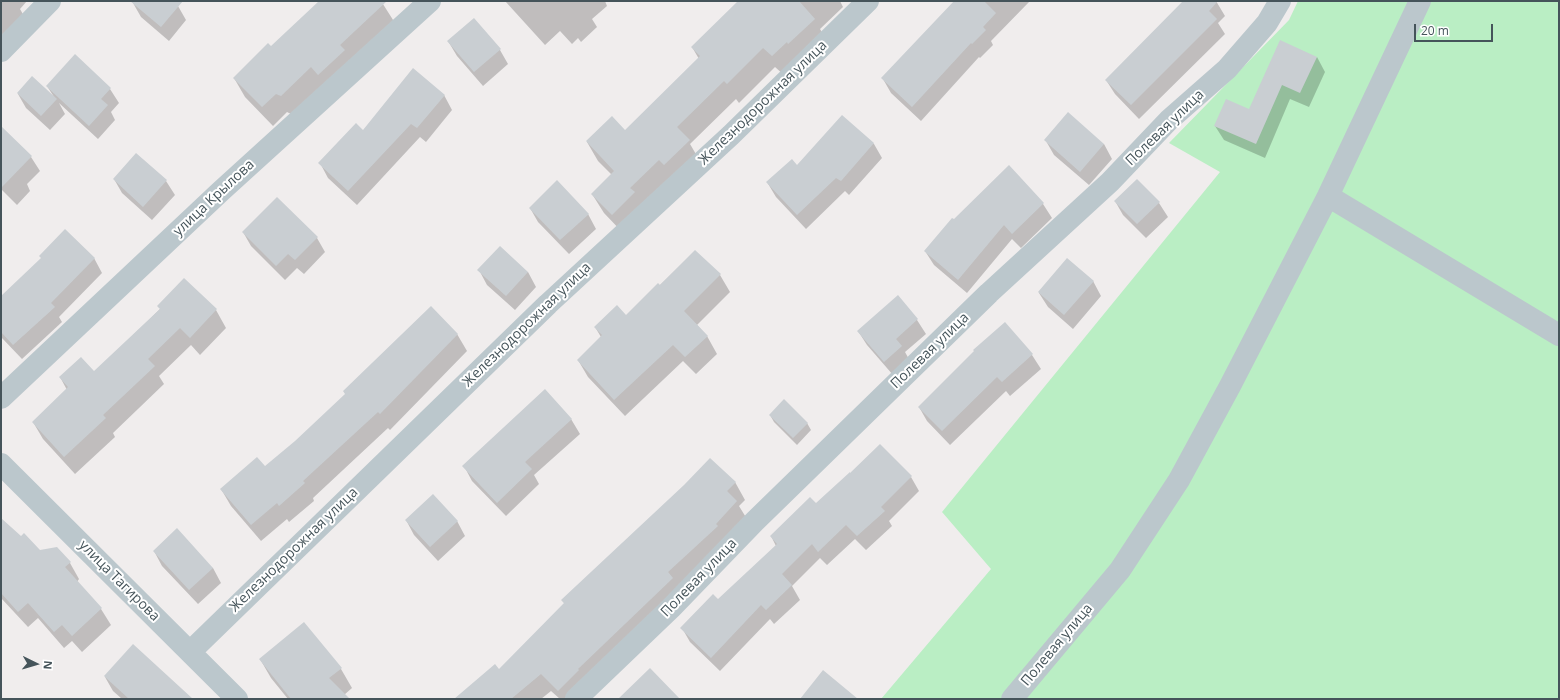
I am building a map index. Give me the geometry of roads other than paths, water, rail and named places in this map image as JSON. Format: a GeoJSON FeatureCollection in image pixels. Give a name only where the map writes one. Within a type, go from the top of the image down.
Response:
{"type":"FeatureCollection","features":[{"type":"Feature","properties":{"kind":"street"},"geometry":{"type":"LineString","coordinates":[[1,51],[50,1]]}},
{"type":"Feature","properties":{"kind":"street","name":"улица Крылова"},"geometry":{"type":"LineString","coordinates":[[1,398],[221,191],[430,1]]}},
{"type":"Feature","properties":{"kind":"street","name":"Железнодорожная улица"},"geometry":{"type":"LineString","coordinates":[[190,652],[548,304],[731,135],[868,1]]}},
{"type":"Feature","properties":{"kind":"street","name":"Полевая улица"},"geometry":{"type":"LineString","coordinates":[[576,699],[671,608],[755,521],[978,304],[1110,182],[1169,120],[1227,69],[1267,23],[1280,1]]}},
{"type":"Feature","properties":{"kind":"street","name":"Полевая улица"},"geometry":{"type":"LineString","coordinates":[[1012,699],[1120,570],[1179,480],[1230,386],[1328,196],[1420,1]]}},
{"type":"Feature","properties":{"kind":"street"},"geometry":{"type":"LineString","coordinates":[[1328,196],[1559,335]]}},
{"type":"Feature","properties":{"kind":"street","name":"улица Тагирова"},"geometry":{"type":"LineString","coordinates":[[1,464],[237,699]]}}]}
